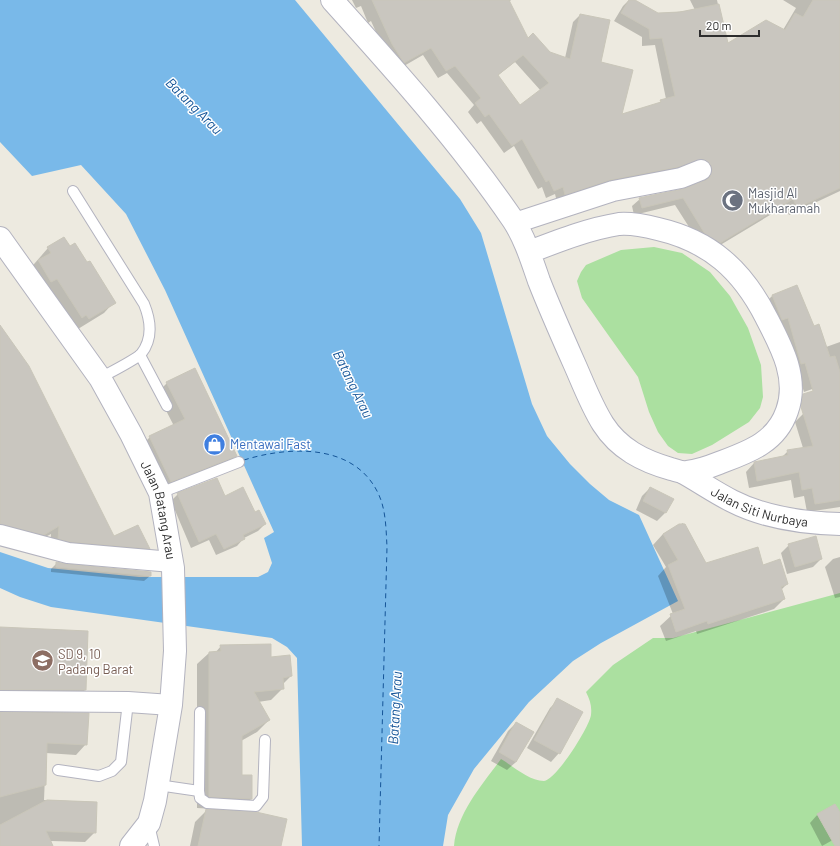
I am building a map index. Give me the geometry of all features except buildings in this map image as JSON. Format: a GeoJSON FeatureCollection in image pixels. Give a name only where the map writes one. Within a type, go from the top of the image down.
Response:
{"type":"FeatureCollection","features":[{"type":"Feature","properties":{"kind":"street","name":"Jalan Siti Nurbaya"},"geometry":{"type":"LineString","coordinates":[[332,0],[458,144],[515,223],[529,252],[553,316],[604,425],[623,447],[646,462],[684,473],[732,502],[758,513],[793,520],[840,524]]}},
{"type":"Feature","properties":{"kind":"street"},"geometry":{"type":"LineString","coordinates":[[515,223],[613,191],[681,178],[701,170]]}},
{"type":"Feature","properties":{"kind":"street"},"geometry":{"type":"LineString","coordinates":[[529,252],[570,237],[622,224],[648,226],[680,234],[707,248],[730,266],[754,293],[780,342],[792,381],[788,409],[780,428],[767,442],[715,464],[684,473]]}},
{"type":"Feature","properties":{"kind":"street","name":"Jalan Batang Arau"},"geometry":{"type":"LineString","coordinates":[[0,238],[100,378],[132,434],[160,493],[173,565],[175,651],[171,705],[158,785],[149,823]]}},
{"type":"Feature","properties":{"kind":"street"},"geometry":{"type":"LineString","coordinates":[[0,535],[68,553],[173,565]]}},
{"type":"Feature","properties":{"kind":"street"},"geometry":{"type":"LineString","coordinates":[[0,701],[128,702],[171,705]]}},
{"type":"Feature","properties":{"kind":"street"},"geometry":{"type":"LineString","coordinates":[[130,846],[149,823]]}},
{"type":"Feature","properties":{"kind":"lane"},"geometry":{"type":"LineString","coordinates":[[73,191],[144,304],[150,318],[150,335],[140,355],[100,378]]}},
{"type":"Feature","properties":{"kind":"lane"},"geometry":{"type":"LineString","coordinates":[[140,355],[167,406]]}},
{"type":"Feature","properties":{"kind":"lane"},"geometry":{"type":"LineString","coordinates":[[160,493],[240,462]]}},
{"type":"Feature","properties":{"kind":"lane"},"geometry":{"type":"LineString","coordinates":[[58,770],[99,776],[112,771],[120,762],[128,702]]}},
{"type":"Feature","properties":{"kind":"lane"},"geometry":{"type":"LineString","coordinates":[[200,712],[199,790],[200,798],[207,803],[256,806],[263,797],[265,740]]}},
{"type":"Feature","properties":{"kind":"lane"},"geometry":{"type":"LineString","coordinates":[[158,785],[199,790]]}},
{"type":"Feature","properties":{"kind":"lane"},"geometry":{"type":"LineString","coordinates":[[149,823],[154,846]]}},
{"type":"Feature","properties":{"kind":"green space"},"geometry":{"type":"Polygon","coordinates":[[[654,247],[682,253],[710,272],[730,296],[748,328],[761,365],[763,397],[760,408],[749,422],[712,445],[692,454],[678,453],[668,446],[658,432],[649,412],[638,377],[582,298],[577,281],[586,265],[621,250],[654,247]]]}},
{"type":"Feature","properties":{"kind":"green space"},"geometry":{"type":"Polygon","coordinates":[[[840,593],[840,846],[454,846],[456,834],[465,811],[501,759],[521,773],[533,779],[544,781],[549,778],[564,763],[589,722],[591,709],[590,700],[586,692],[613,665],[653,638],[673,638],[840,593]]]}},
{"type":"Feature","properties":{"kind":"water","name":"Batang Arau"},"geometry":{"type":"Polygon","coordinates":[[[0,0],[295,0],[460,199],[481,233],[532,404],[547,436],[570,464],[590,484],[609,500],[639,515],[678,601],[601,643],[573,661],[529,702],[474,769],[448,815],[443,846],[302,846],[297,658],[287,647],[272,638],[51,607],[20,597],[0,588],[0,552],[48,568],[139,577],[258,577],[268,572],[272,563],[264,538],[274,532],[165,290],[126,214],[81,165],[32,176],[0,142],[0,0]]]}},
{"type":"Feature","properties":{"kind":"ferry route"},"geometry":{"type":"LineString","coordinates":[[244,460],[262,455],[300,451],[319,452],[337,457],[353,465],[367,477],[381,499],[385,519],[387,547],[379,846]]}},
{"type":"Feature","properties":{"kind":"place","name":"Masjid Al Mukharamah"},"geometry":{"type":"Point","coordinates":[732,200]}},
{"type":"Feature","properties":{"kind":"place","name":"Mentawai Fast"},"geometry":{"type":"Point","coordinates":[214,444]}},
{"type":"Feature","properties":{"kind":"place","name":"SD 9, 10 Padang Barat"},"geometry":{"type":"Point","coordinates":[43,661]}}]}
